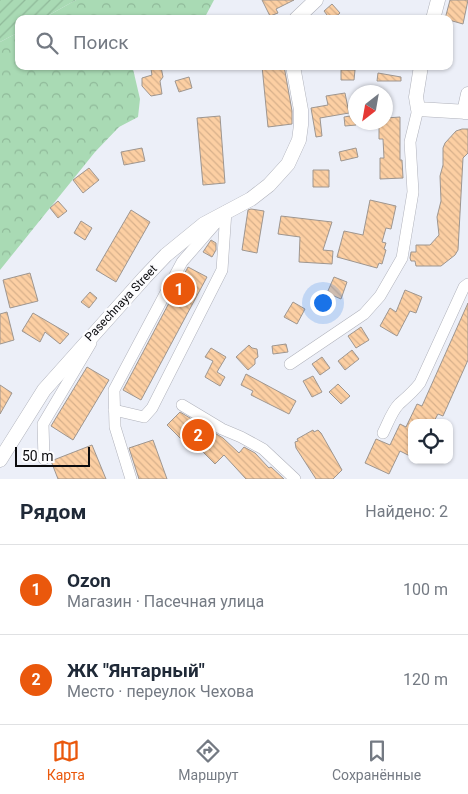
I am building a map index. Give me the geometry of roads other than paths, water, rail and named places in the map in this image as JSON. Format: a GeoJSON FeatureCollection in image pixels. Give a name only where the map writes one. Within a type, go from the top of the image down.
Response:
{"type":"FeatureCollection","features":[{"type":"Feature","properties":{"kind":"street"},"geometry":{"type":"LineString","coordinates":[[300,15],[316,0]]}},
{"type":"Feature","properties":{"kind":"street"},"geometry":{"type":"LineString","coordinates":[[434,15],[438,0]]}},
{"type":"Feature","properties":{"kind":"street","name":"Pasechnaya Street"},"geometry":{"type":"LineString","coordinates":[[0,460],[44,390],[105,320],[166,255],[204,224],[250,199],[269,185],[288,164],[294,153],[300,132],[301,110],[294,70]]}},
{"type":"Feature","properties":{"kind":"street"},"geometry":{"type":"LineString","coordinates":[[290,364],[364,314],[380,296],[402,258],[413,192],[410,142],[418,108],[416,97],[420,70]]}},
{"type":"Feature","properties":{"kind":"street"},"geometry":{"type":"LineString","coordinates":[[418,108],[466,112],[468,94]]}},
{"type":"Feature","properties":{"kind":"street"},"geometry":{"type":"LineString","coordinates":[[131,479],[115,428],[114,390],[182,262],[226,211]]}},
{"type":"Feature","properties":{"kind":"street"},"geometry":{"type":"LineString","coordinates":[[114,410],[144,417],[152,408],[222,270],[226,211]]}},
{"type":"Feature","properties":{"kind":"street"},"geometry":{"type":"LineString","coordinates":[[383,433],[399,404],[411,395],[420,383],[464,287],[468,284]]}},
{"type":"Feature","properties":{"kind":"street"},"geometry":{"type":"LineString","coordinates":[[44,458],[43,424],[105,320]]}},
{"type":"Feature","properties":{"kind":"street"},"geometry":{"type":"LineString","coordinates":[[182,405],[222,429],[263,449],[294,479]]}},
{"type":"Feature","properties":{"kind":"place","name":"Ozon"},"geometry":{"type":"Point","coordinates":[179,289]}},
{"type":"Feature","properties":{"kind":"place","name":"ЖК \"Янтарный\""},"geometry":{"type":"Point","coordinates":[198,435]}}]}
